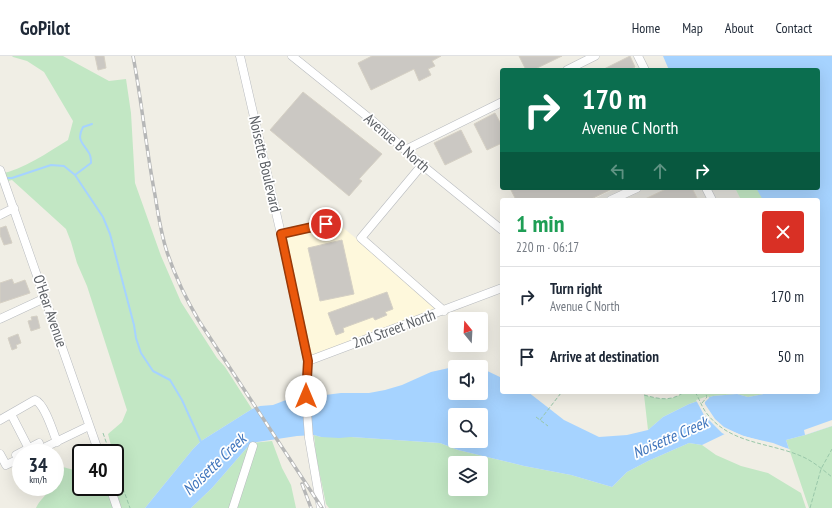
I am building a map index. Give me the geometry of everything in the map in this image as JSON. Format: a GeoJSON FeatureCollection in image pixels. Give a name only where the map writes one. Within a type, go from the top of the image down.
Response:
{"type":"FeatureCollection","features":[{"type":"Feature","properties":{"kind":"street","name":"Noisette Boulevard"},"geometry":{"type":"LineString","coordinates":[[240,56],[281,234],[308,361],[306,396],[309,438],[321,508]]}},
{"type":"Feature","properties":{"kind":"street","name":"Avenue B North"},"geometry":{"type":"LineString","coordinates":[[292,56],[374,122],[422,165],[500,228]]}},
{"type":"Feature","properties":{"kind":"street"},"geometry":{"type":"LineString","coordinates":[[571,68],[595,56]]}},
{"type":"Feature","properties":{"kind":"street"},"geometry":{"type":"LineString","coordinates":[[638,56],[644,68]]}},
{"type":"Feature","properties":{"kind":"street"},"geometry":{"type":"LineString","coordinates":[[405,150],[500,103]]}},
{"type":"Feature","properties":{"kind":"street"},"geometry":{"type":"LineString","coordinates":[[422,165],[361,238],[444,311]]}},
{"type":"Feature","properties":{"kind":"street","name":"O'Hear Avenue"},"geometry":{"type":"LineString","coordinates":[[0,171],[96,444]]}},
{"type":"Feature","properties":{"kind":"street"},"geometry":{"type":"LineString","coordinates":[[615,198],[633,190]]}},
{"type":"Feature","properties":{"kind":"street"},"geometry":{"type":"LineString","coordinates":[[0,215],[14,208]]}},
{"type":"Feature","properties":{"kind":"street"},"geometry":{"type":"LineString","coordinates":[[281,234],[326,224]]}},
{"type":"Feature","properties":{"kind":"street","name":"2nd Street North"},"geometry":{"type":"LineString","coordinates":[[308,361],[500,289]]}},
{"type":"Feature","properties":{"kind":"street"},"geometry":{"type":"LineString","coordinates":[[0,319],[45,298]]}},
{"type":"Feature","properties":{"kind":"street"},"geometry":{"type":"LineString","coordinates":[[0,420],[35,400],[38,401],[44,409],[57,442]]}},
{"type":"Feature","properties":{"kind":"street"},"geometry":{"type":"LineString","coordinates":[[11,414],[27,444]]}},
{"type":"Feature","properties":{"kind":"street"},"geometry":{"type":"LineString","coordinates":[[51,444],[90,426]]}},
{"type":"Feature","properties":{"kind":"street"},"geometry":{"type":"LineString","coordinates":[[233,508],[253,446]]}},
{"type":"Feature","properties":{"kind":"street"},"geometry":{"type":"LineString","coordinates":[[0,454],[6,465],[12,461]]}},
{"type":"Feature","properties":{"kind":"street"},"geometry":{"type":"LineString","coordinates":[[113,496],[117,508]]}},
{"type":"Feature","properties":{"kind":"path"},"geometry":{"type":"LineString","coordinates":[[540,420],[560,394]]}},
{"type":"Feature","properties":{"kind":"path"},"geometry":{"type":"LineString","coordinates":[[644,395],[664,399],[681,394]]}},
{"type":"Feature","properties":{"kind":"path"},"geometry":{"type":"LineString","coordinates":[[696,394],[705,411],[725,431],[749,442],[767,445],[803,457],[832,477]]}},
{"type":"Feature","properties":{"kind":"path"},"geometry":{"type":"LineString","coordinates":[[701,404],[706,397],[705,394]]}},
{"type":"Feature","properties":{"kind":"path"},"geometry":{"type":"LineString","coordinates":[[536,417],[548,426]]}},
{"type":"Feature","properties":{"kind":"path"},"geometry":{"type":"LineString","coordinates":[[103,433],[107,444]]}},
{"type":"Feature","properties":{"kind":"path"},"geometry":{"type":"LineString","coordinates":[[810,508],[821,469],[832,449]]}},
{"type":"Feature","properties":{"kind":"path"},"geometry":{"type":"LineString","coordinates":[[124,491],[130,508]]}},
{"type":"Feature","properties":{"kind":"shaded area"},"geometry":{"type":"Polygon","coordinates":[[[612,190],[736,190],[740,198],[596,198],[612,190]]]}},
{"type":"Feature","properties":{"kind":"shaded area"},"geometry":{"type":"Polygon","coordinates":[[[335,221],[444,311],[308,361],[281,234],[335,221]]]}},
{"type":"Feature","properties":{"kind":"green space"},"geometry":{"type":"Polygon","coordinates":[[[12,56],[63,56],[109,81],[126,79],[131,113],[135,183],[161,256],[181,302],[252,409],[201,441],[145,508],[36,508],[45,496],[64,496],[64,467],[72,470],[72,496],[124,496],[124,444],[111,444],[108,434],[122,422],[127,410],[87,286],[77,263],[66,229],[12,180],[0,183],[0,174],[9,172],[27,164],[68,140],[73,121],[44,72],[27,61],[12,56]]]}},
{"type":"Feature","properties":{"kind":"green space"},"geometry":{"type":"Polygon","coordinates":[[[736,190],[768,190],[772,198],[740,198],[736,190]]]}},
{"type":"Feature","properties":{"kind":"green space"},"geometry":{"type":"Polygon","coordinates":[[[737,394],[713,396],[689,404],[663,417],[648,430],[644,395],[665,399],[679,395],[737,394]]]}},
{"type":"Feature","properties":{"kind":"green space"},"geometry":{"type":"Polygon","coordinates":[[[737,394],[764,394],[748,397],[737,394]]]}},
{"type":"Feature","properties":{"kind":"green space"},"geometry":{"type":"Polygon","coordinates":[[[832,426],[832,508],[809,508],[786,440],[832,426]]]}},
{"type":"Feature","properties":{"kind":"green space"},"geometry":{"type":"Polygon","coordinates":[[[314,435],[321,437],[351,437],[440,443],[448,446],[448,448],[483,456],[448,456],[448,496],[488,496],[488,457],[571,475],[612,487],[627,472],[689,443],[702,445],[716,455],[741,466],[768,473],[801,493],[806,508],[329,508],[326,504],[316,456],[314,435]]]}},
{"type":"Feature","properties":{"kind":"green space"},"geometry":{"type":"Polygon","coordinates":[[[272,441],[282,468],[291,485],[296,508],[191,508],[212,488],[251,443],[272,441]]]}},
{"type":"Feature","properties":{"kind":"water","name":"Noisette Creek"},"geometry":{"type":"Polygon","coordinates":[[[663,56],[832,56],[832,426],[786,440],[789,449],[731,431],[702,445],[689,443],[648,461],[627,472],[612,487],[571,475],[524,466],[453,448],[488,448],[488,408],[448,408],[448,446],[440,443],[351,437],[321,437],[314,435],[251,443],[212,488],[191,508],[145,508],[201,441],[252,409],[260,406],[273,405],[286,400],[341,393],[369,393],[385,390],[402,385],[431,372],[448,368],[448,400],[488,400],[488,371],[500,377],[500,394],[531,394],[564,420],[599,437],[627,435],[648,430],[663,417],[689,404],[713,396],[737,394],[748,397],[764,394],[820,394],[820,198],[762,198],[757,190],[820,190],[820,68],[668,68],[663,56]]]}},
{"type":"Feature","properties":{"kind":"pier"},"geometry":{"type":"Polygon","coordinates":[[[708,396],[709,398],[705,404],[715,419],[724,427],[743,436],[773,443],[791,450],[789,451],[743,438],[731,433],[726,435],[722,433],[704,415],[696,400],[708,396]]]}},
{"type":"Feature","properties":{"kind":"pier"},"geometry":{"type":"Polygon","coordinates":[[[832,420],[832,426],[805,435],[804,430],[832,420]]]}},
{"type":"Feature","properties":{"kind":"building"},"geometry":{"type":"Polygon","coordinates":[[[95,56],[104,56],[106,68],[98,70],[95,56]]]}},
{"type":"Feature","properties":{"kind":"building"},"geometry":{"type":"Polygon","coordinates":[[[372,56],[441,56],[432,61],[435,66],[428,69],[431,75],[419,81],[414,69],[371,90],[358,63],[372,56]]]}},
{"type":"Feature","properties":{"kind":"building"},"geometry":{"type":"Polygon","coordinates":[[[519,56],[562,56],[537,68],[525,68],[519,56]]]}},
{"type":"Feature","properties":{"kind":"building"},"geometry":{"type":"Polygon","coordinates":[[[630,56],[635,67],[633,68],[606,68],[630,56]]]}},
{"type":"Feature","properties":{"kind":"building"},"geometry":{"type":"Polygon","coordinates":[[[303,92],[382,154],[359,179],[362,181],[349,196],[270,130],[303,92]]]}},
{"type":"Feature","properties":{"kind":"building"},"geometry":{"type":"Polygon","coordinates":[[[495,113],[500,122],[500,144],[487,150],[474,124],[495,113]]]}},
{"type":"Feature","properties":{"kind":"building"},"geometry":{"type":"Polygon","coordinates":[[[461,130],[472,152],[445,165],[434,143],[461,130]]]}},
{"type":"Feature","properties":{"kind":"building"},"geometry":{"type":"Polygon","coordinates":[[[511,190],[610,190],[593,198],[515,198],[511,190]]]}},
{"type":"Feature","properties":{"kind":"building"},"geometry":{"type":"Polygon","coordinates":[[[664,190],[693,190],[697,198],[647,198],[664,190]]]}},
{"type":"Feature","properties":{"kind":"building"},"geometry":{"type":"Polygon","coordinates":[[[6,226],[12,243],[4,245],[0,235],[0,228],[6,226]]]}},
{"type":"Feature","properties":{"kind":"building"},"geometry":{"type":"Polygon","coordinates":[[[342,240],[354,294],[320,301],[308,248],[342,240]]]}},
{"type":"Feature","properties":{"kind":"building"},"geometry":{"type":"Polygon","coordinates":[[[12,279],[14,284],[25,280],[30,293],[0,303],[0,283],[12,279]]]}},
{"type":"Feature","properties":{"kind":"building"},"geometry":{"type":"Polygon","coordinates":[[[387,292],[393,309],[385,312],[387,315],[375,320],[373,317],[343,328],[344,332],[336,335],[328,313],[387,292]]]}},
{"type":"Feature","properties":{"kind":"building"},"geometry":{"type":"Polygon","coordinates":[[[37,316],[40,328],[31,331],[28,321],[32,320],[31,317],[37,316]]]}},
{"type":"Feature","properties":{"kind":"building"},"geometry":{"type":"Polygon","coordinates":[[[18,334],[21,343],[16,345],[17,348],[12,350],[8,338],[18,334]]]}},
{"type":"Feature","properties":{"kind":"waterway"},"geometry":{"type":"LineString","coordinates":[[75,175],[91,163],[90,155],[81,141],[80,135],[83,127],[92,124]]}},
{"type":"Feature","properties":{"kind":"waterway"},"geometry":{"type":"LineString","coordinates":[[6,178],[12,178],[51,165],[64,166],[75,175],[103,217],[110,234],[141,353],[153,371],[170,380],[182,400],[201,442]]}},
{"type":"Feature","properties":{"kind":"railway"},"geometry":{"type":"LineString","coordinates":[[133,56],[160,224],[165,245],[174,270],[185,296],[199,321],[322,508]]}},
{"type":"Feature","properties":{"kind":"railway"},"geometry":{"type":"LineString","coordinates":[[302,484],[311,508]]}},
{"type":"Feature","properties":{"kind":"route"},"geometry":{"type":"LineString","coordinates":[[306,396],[308,361],[281,234],[326,224]]}}]}
